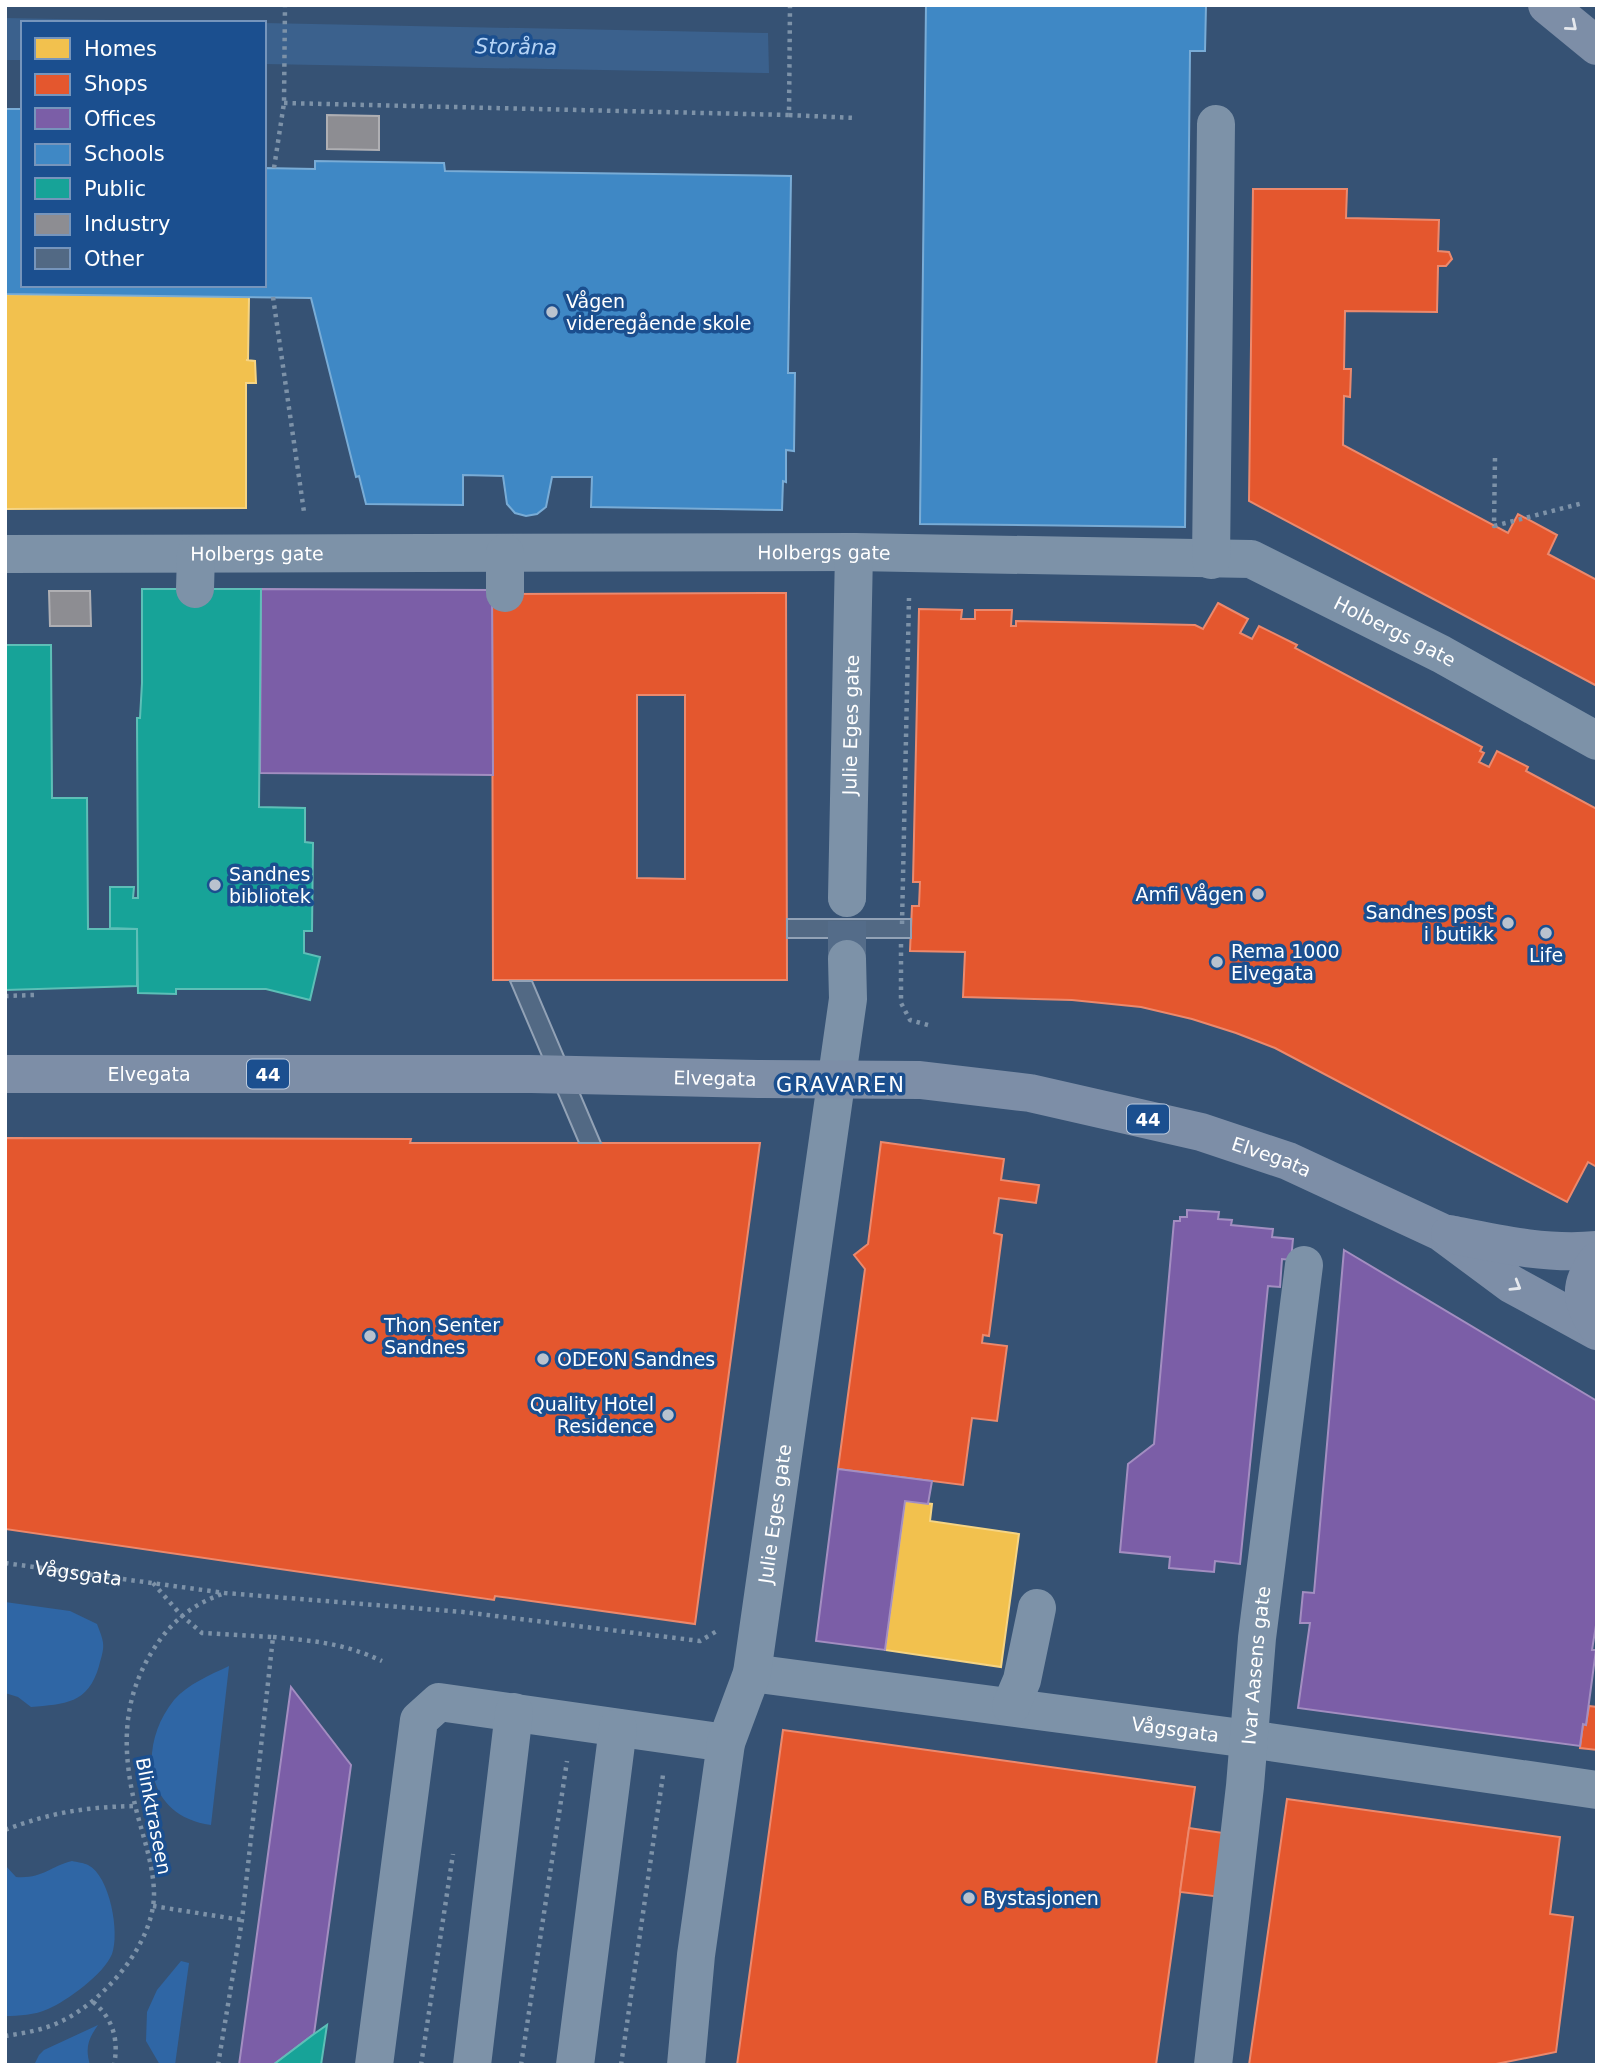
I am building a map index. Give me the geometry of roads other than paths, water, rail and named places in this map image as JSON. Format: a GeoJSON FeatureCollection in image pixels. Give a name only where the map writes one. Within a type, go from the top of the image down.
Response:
{"type":"FeatureCollection","features":[{"type":"Feature","properties":{"kind":"main road"},"geometry":{"type":"LineString","coordinates":[[1547,5],[1597,46]]}},
{"type":"Feature","properties":{"kind":"main road","name":"Elvegata"},"geometry":{"type":"LineString","coordinates":[[5,1074],[531,1074],[920,1080],[1031,1093],[1201,1132],[1288,1161],[1441,1231],[1511,1284],[1597,1329]]}},
{"type":"Feature","properties":{"kind":"main road","name":"Elvegata"},"geometry":{"type":"LineString","coordinates":[[1441,1231],[1523,1248],[1569,1253],[1597,1250]]}},
{"type":"Feature","properties":{"kind":"main road","name":"44"},"geometry":{"type":"LineString","coordinates":[[1597,1261],[1588,1273],[1583,1289],[1585,1306],[1597,1329]]}},
{"type":"Feature","properties":{"kind":"street"},"geometry":{"type":"LineString","coordinates":[[1211,560],[1216,124]]}},
{"type":"Feature","properties":{"kind":"street","name":"Holbergs gate"},"geometry":{"type":"LineString","coordinates":[[5,554],[195,571],[505,553],[854,552],[1251,559],[1441,654],[1597,741]]}},
{"type":"Feature","properties":{"kind":"street","name":"Julie Eges gate"},"geometry":{"type":"LineString","coordinates":[[847,898],[854,552]]}},
{"type":"Feature","properties":{"kind":"street"},"geometry":{"type":"LineString","coordinates":[[505,553],[505,593]]}},
{"type":"Feature","properties":{"kind":"street","name":"Julie Eges gate"},"geometry":{"type":"LineString","coordinates":[[685,2065],[696,1955],[726,1743],[752,1673],[848,999],[846,959]]}},
{"type":"Feature","properties":{"kind":"street","name":"Ivar Aasens gate"},"geometry":{"type":"LineString","coordinates":[[1213,2065],[1249,1739],[1256,1637],[1304,1265]]}},
{"type":"Feature","properties":{"kind":"street"},"geometry":{"type":"LineString","coordinates":[[1011,1706],[1022,1680],[1037,1608]]}},
{"type":"Feature","properties":{"kind":"street","name":"Vågsgata"},"geometry":{"type":"LineString","coordinates":[[752,1673],[1011,1706],[1597,1790]]}},
{"type":"Feature","properties":{"kind":"street"},"geometry":{"type":"LineString","coordinates":[[374,2065],[419,1720],[439,1702],[726,1743]]}},
{"type":"Feature","properties":{"kind":"street"},"geometry":{"type":"LineString","coordinates":[[472,2065],[514,1712]]}},
{"type":"Feature","properties":{"kind":"street"},"geometry":{"type":"LineString","coordinates":[[575,2065],[618,1728]]}},
{"type":"Feature","properties":{"kind":"water"},"geometry":{"type":"Polygon","coordinates":[[[5,18],[160,21],[21,21],[21,60],[5,60],[5,18]]]}},
{"type":"Feature","properties":{"kind":"water","name":"Storåna"},"geometry":{"type":"Polygon","coordinates":[[[266,23],[768,33],[769,73],[266,64],[266,23]]]}},
{"type":"Feature","properties":{"kind":"tunnel"},"geometry":{"type":"LineString","coordinates":[[847,898],[847,959]]}},
{"type":"Feature","properties":{"kind":"place","name":"Vågen videregående skole"},"geometry":{"type":"Point","coordinates":[552,312]}},
{"type":"Feature","properties":{"kind":"place","name":"Sandnes bibliotek"},"geometry":{"type":"Point","coordinates":[215,885]}},
{"type":"Feature","properties":{"kind":"place","name":"Amfi Vågen"},"geometry":{"type":"Point","coordinates":[1258,894]}},
{"type":"Feature","properties":{"kind":"place","name":"Sandnes post i butikk"},"geometry":{"type":"Point","coordinates":[1508,923]}},
{"type":"Feature","properties":{"kind":"place","name":"Life"},"geometry":{"type":"Point","coordinates":[1546,933]}},
{"type":"Feature","properties":{"kind":"place","name":"Rema 1000 Elvegata"},"geometry":{"type":"Point","coordinates":[1217,962]}},
{"type":"Feature","properties":{"kind":"place","name":"Thon Senter Sandnes"},"geometry":{"type":"Point","coordinates":[370,1336]}},
{"type":"Feature","properties":{"kind":"place","name":"ODEON Sandnes"},"geometry":{"type":"Point","coordinates":[543,1359]}},
{"type":"Feature","properties":{"kind":"place","name":"Quality Hotel Residence"},"geometry":{"type":"Point","coordinates":[668,1415]}},
{"type":"Feature","properties":{"kind":"place","name":"Bystasjonen"},"geometry":{"type":"Point","coordinates":[969,1898]}},
{"type":"Feature","properties":{"kind":"district","name":"GRAVAREN"},"geometry":{"type":"Point","coordinates":[841,1085]}}]}
